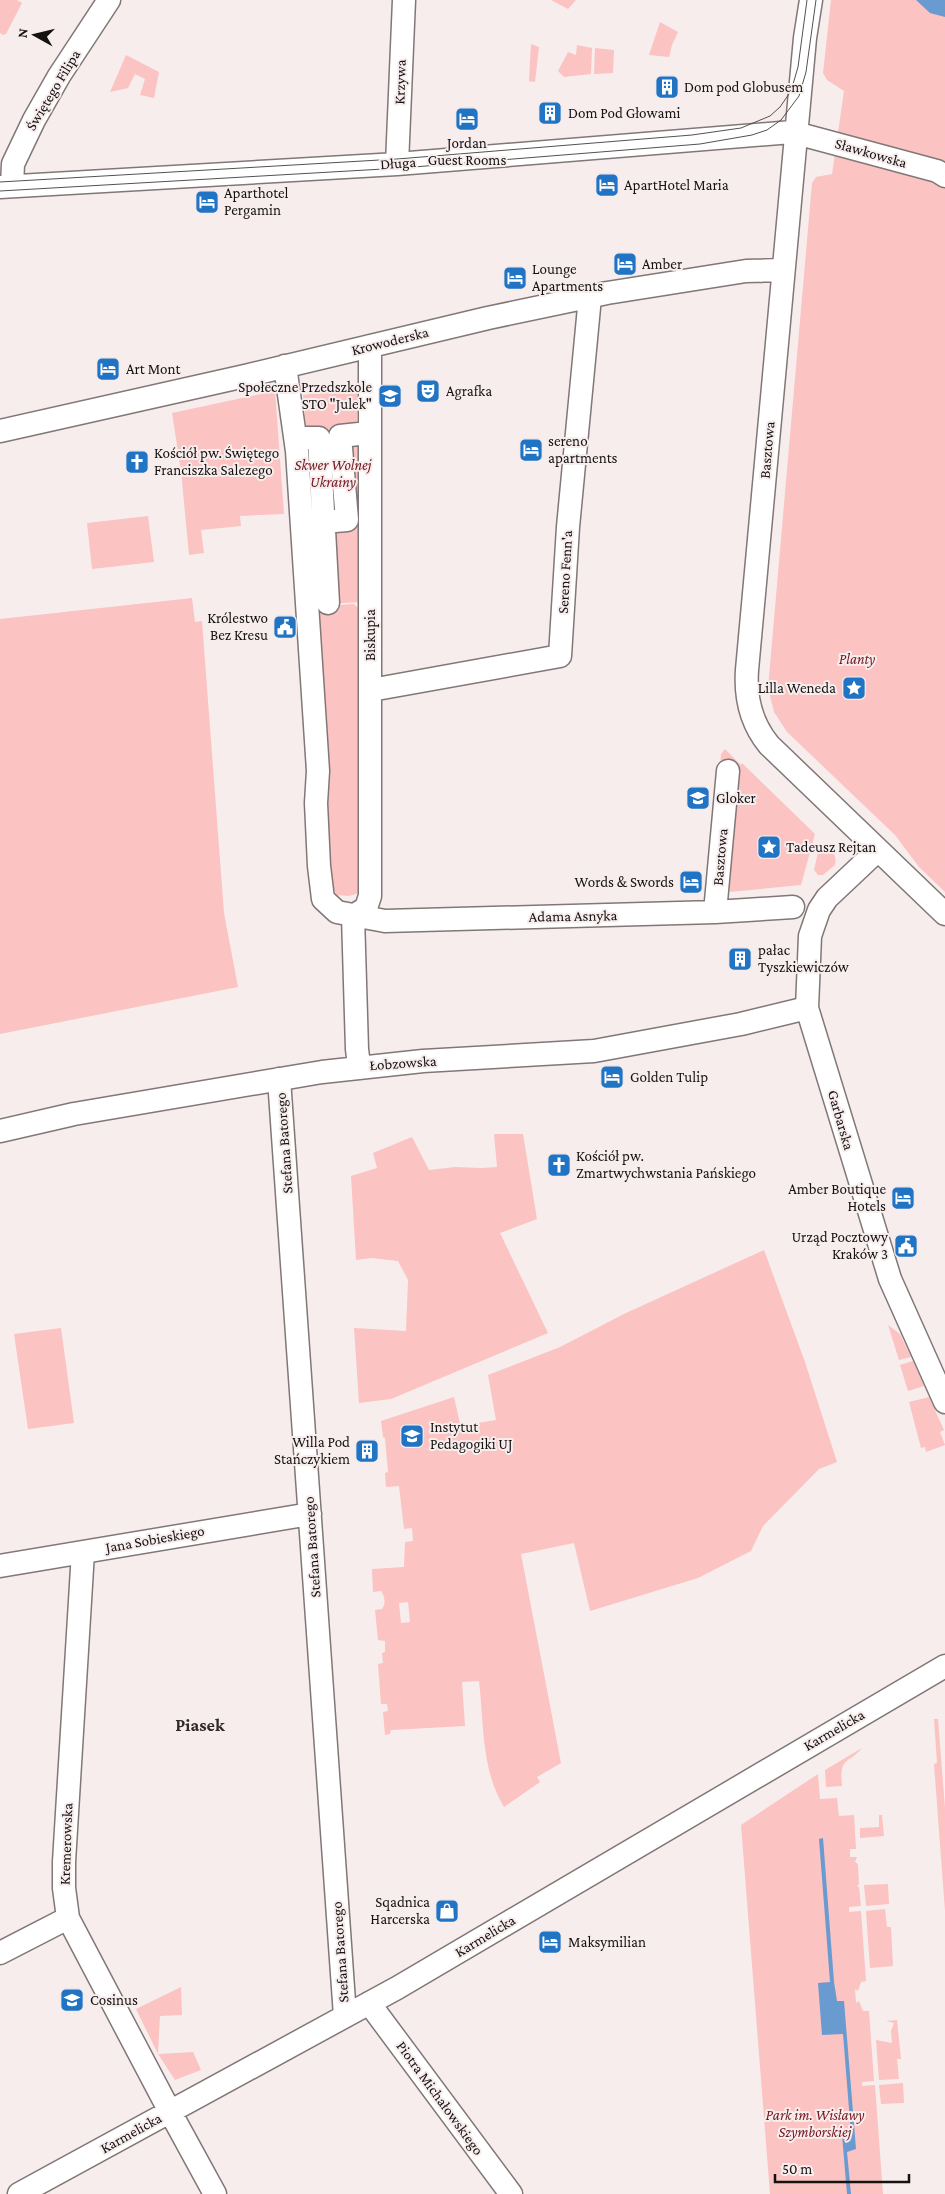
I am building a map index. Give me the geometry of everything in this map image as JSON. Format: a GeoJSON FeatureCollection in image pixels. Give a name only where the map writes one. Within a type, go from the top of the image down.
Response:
{"type":"FeatureCollection","features":[{"type":"Feature","properties":{"kind":"street","name":"Świętego Filipa"},"geometry":{"type":"LineString","coordinates":[[6,186],[12,164],[34,120],[55,83],[109,0]]}},
{"type":"Feature","properties":{"kind":"street","name":"Krzywa"},"geometry":{"type":"LineString","coordinates":[[397,164],[404,0]]}},
{"type":"Feature","properties":{"kind":"street","name":"Basztowa"},"geometry":{"type":"LineString","coordinates":[[811,0],[805,38],[783,270],[747,670],[748,699],[754,722],[769,745],[945,914]]}},
{"type":"Feature","properties":{"kind":"street","name":"Długa"},"geometry":{"type":"LineString","coordinates":[[6,186],[397,164],[796,132]]}},
{"type":"Feature","properties":{"kind":"street","name":"Sławkowska"},"geometry":{"type":"LineString","coordinates":[[796,132],[937,171],[945,176]]}},
{"type":"Feature","properties":{"kind":"street","name":"Krowoderska"},"geometry":{"type":"LineString","coordinates":[[0,431],[488,318],[607,293],[746,271],[783,270]]}},
{"type":"Feature","properties":{"kind":"street","name":"Sereno Fenn'a"},"geometry":{"type":"LineString","coordinates":[[370,690],[560,656],[568,528],[590,297]]}},
{"type":"Feature","properties":{"kind":"street","name":"Biskupia"},"geometry":{"type":"LineString","coordinates":[[353,916],[366,908],[370,896],[370,346]]}},
{"type":"Feature","properties":{"kind":"street"},"geometry":{"type":"LineString","coordinates":[[285,366],[296,451],[304,559],[318,771],[316,803],[319,866],[324,899],[337,912],[353,916],[359,1066]]}},
{"type":"Feature","properties":{"kind":"street"},"geometry":{"type":"LineString","coordinates":[[323,522],[347,520],[340,436],[359,434]]}},
{"type":"Feature","properties":{"kind":"street"},"geometry":{"type":"LineString","coordinates":[[304,438],[319,438],[328,603]]}},
{"type":"Feature","properties":{"kind":"street","name":"Basztowa"},"geometry":{"type":"LineString","coordinates":[[716,912],[728,771]]}},
{"type":"Feature","properties":{"kind":"street","name":"Garbarska"},"geometry":{"type":"LineString","coordinates":[[878,850],[827,898],[819,910],[810,936],[807,1008],[887,1270],[945,1402]]}},
{"type":"Feature","properties":{"kind":"street","name":"Adama Asnyka"},"geometry":{"type":"LineString","coordinates":[[353,916],[385,921],[716,912],[793,907]]}},
{"type":"Feature","properties":{"kind":"street","name":"Łobzowska"},"geometry":{"type":"LineString","coordinates":[[0,1131],[74,1114],[359,1066],[594,1051],[741,1024],[807,1008]]}},
{"type":"Feature","properties":{"kind":"street","name":"Stefana Batorego"},"geometry":{"type":"LineString","coordinates":[[279,1079],[344,2016]]}},
{"type":"Feature","properties":{"kind":"street","name":"Jana Sobieskiego"},"geometry":{"type":"LineString","coordinates":[[0,1566],[310,1514]]}},
{"type":"Feature","properties":{"kind":"street","name":"Kremerowska"},"geometry":{"type":"LineString","coordinates":[[83,1552],[64,1862],[64,1888],[68,1918],[215,2194]]}},
{"type":"Feature","properties":{"kind":"street","name":"Karmelicka"},"geometry":{"type":"LineString","coordinates":[[19,2194],[369,2003],[945,1666]]}},
{"type":"Feature","properties":{"kind":"street"},"geometry":{"type":"LineString","coordinates":[[0,1953],[68,1918]]}},
{"type":"Feature","properties":{"kind":"street","name":"Piotra Michałowskiego"},"geometry":{"type":"LineString","coordinates":[[369,2003],[511,2194]]}},
{"type":"Feature","properties":{"kind":"green space"},"geometry":{"type":"Polygon","coordinates":[[[0,0],[17,0],[22,3],[6,34],[3,35],[0,33],[0,0]]]}},
{"type":"Feature","properties":{"kind":"green space"},"geometry":{"type":"Polygon","coordinates":[[[551,0],[576,0],[568,9],[551,0]]]}},
{"type":"Feature","properties":{"kind":"green space","name":"Planty"},"geometry":{"type":"Polygon","coordinates":[[[831,0],[945,0],[945,892],[919,867],[895,835],[787,732],[774,712],[768,688],[812,183],[816,177],[832,174],[844,91],[827,80],[823,73],[831,0]]]}},
{"type":"Feature","properties":{"kind":"green space"},"geometry":{"type":"Polygon","coordinates":[[[660,22],[678,32],[669,57],[649,55],[660,22]]]}},
{"type":"Feature","properties":{"kind":"green space"},"geometry":{"type":"Polygon","coordinates":[[[531,44],[539,47],[535,82],[529,81],[531,44]]]}},
{"type":"Feature","properties":{"kind":"green space"},"geometry":{"type":"Polygon","coordinates":[[[577,45],[592,48],[591,74],[564,77],[558,71],[568,52],[576,55],[577,45]]]}},
{"type":"Feature","properties":{"kind":"green space"},"geometry":{"type":"Polygon","coordinates":[[[595,48],[614,50],[613,73],[594,74],[595,48]]]}},
{"type":"Feature","properties":{"kind":"green space"},"geometry":{"type":"Polygon","coordinates":[[[126,55],[159,72],[154,98],[140,95],[145,79],[135,74],[128,88],[110,92],[126,55]]]}},
{"type":"Feature","properties":{"kind":"green space","name":"Skwer Wolnej Ukrainy"},"geometry":{"type":"Polygon","coordinates":[[[353,383],[357,387],[357,431],[361,438],[362,602],[323,604],[303,395],[309,394],[313,386],[353,383]]]}},
{"type":"Feature","properties":{"kind":"green space"},"geometry":{"type":"Polygon","coordinates":[[[275,391],[284,514],[240,516],[241,526],[201,530],[204,553],[189,555],[181,471],[172,413],[275,391]]]}},
{"type":"Feature","properties":{"kind":"green space"},"geometry":{"type":"Polygon","coordinates":[[[148,516],[154,562],[92,569],[87,523],[148,516]]]}},
{"type":"Feature","properties":{"kind":"green space"},"geometry":{"type":"Polygon","coordinates":[[[192,598],[195,622],[202,621],[224,913],[238,987],[0,1034],[0,619],[192,598]]]}},
{"type":"Feature","properties":{"kind":"green space"},"geometry":{"type":"Polygon","coordinates":[[[354,604],[361,611],[359,893],[349,896],[337,895],[331,886],[313,607],[354,604]]]}},
{"type":"Feature","properties":{"kind":"green space"},"geometry":{"type":"Polygon","coordinates":[[[725,749],[815,834],[801,885],[730,892],[740,771],[720,769],[721,754],[725,749]]]}},
{"type":"Feature","properties":{"kind":"green space"},"geometry":{"type":"Polygon","coordinates":[[[826,846],[834,854],[835,865],[823,875],[818,875],[814,870],[819,848],[826,846]]]}},
{"type":"Feature","properties":{"kind":"green space"},"geometry":{"type":"Polygon","coordinates":[[[494,1134],[523,1134],[537,1219],[500,1233],[548,1333],[391,1399],[359,1403],[354,1328],[406,1331],[408,1280],[398,1261],[371,1258],[356,1260],[351,1176],[377,1168],[373,1153],[412,1137],[429,1170],[455,1167],[497,1167],[494,1134]]]}},
{"type":"Feature","properties":{"kind":"green space"},"geometry":{"type":"Polygon","coordinates":[[[764,1250],[805,1362],[837,1462],[819,1469],[763,1526],[751,1551],[698,1578],[590,1611],[574,1543],[521,1554],[561,1763],[537,1777],[540,1782],[504,1807],[491,1778],[487,1762],[479,1681],[462,1682],[465,1726],[391,1730],[390,1734],[385,1735],[383,1712],[388,1711],[387,1704],[381,1704],[378,1664],[383,1663],[382,1653],[385,1652],[385,1641],[378,1640],[375,1610],[382,1609],[384,1600],[381,1591],[373,1592],[372,1569],[404,1567],[405,1542],[413,1541],[412,1528],[404,1529],[399,1486],[386,1487],[385,1473],[388,1472],[385,1438],[383,1437],[381,1421],[454,1397],[461,1428],[475,1429],[478,1423],[496,1420],[488,1375],[560,1347],[626,1313],[764,1250]],[[408,1602],[399,1603],[401,1623],[410,1622],[408,1602]]]}},
{"type":"Feature","properties":{"kind":"green space"},"geometry":{"type":"Polygon","coordinates":[[[888,1325],[900,1334],[911,1357],[899,1360],[888,1325]]]}},
{"type":"Feature","properties":{"kind":"green space"},"geometry":{"type":"Polygon","coordinates":[[[61,1328],[74,1423],[28,1429],[14,1334],[61,1328]]]}},
{"type":"Feature","properties":{"kind":"green space"},"geometry":{"type":"Polygon","coordinates":[[[913,1361],[924,1386],[908,1391],[900,1365],[913,1361]]]}},
{"type":"Feature","properties":{"kind":"green space"},"geometry":{"type":"Polygon","coordinates":[[[929,1397],[944,1430],[940,1432],[945,1445],[926,1452],[925,1447],[921,1448],[909,1402],[929,1397]]]}},
{"type":"Feature","properties":{"kind":"green space"},"geometry":{"type":"Polygon","coordinates":[[[934,1719],[938,1719],[945,1808],[945,1911],[934,1764],[937,1763],[934,1719]]]}},
{"type":"Feature","properties":{"kind":"green space"},"geometry":{"type":"Polygon","coordinates":[[[862,1748],[844,1765],[841,1776],[842,1786],[826,1787],[825,1770],[862,1748]]]}},
{"type":"Feature","properties":{"kind":"green space","name":"Park im. Wisławy Szymborskiej"},"geometry":{"type":"Polygon","coordinates":[[[818,1774],[820,1799],[837,1798],[839,1816],[854,1815],[856,1849],[850,1849],[850,1857],[857,1857],[855,1862],[858,1864],[859,1884],[857,1886],[859,1887],[861,1906],[849,1907],[849,1912],[861,1911],[866,1981],[861,1982],[858,1991],[855,1989],[856,2003],[859,2001],[863,2011],[869,2011],[874,2081],[862,2082],[862,2086],[875,2085],[883,2194],[770,2194],[741,1825],[818,1774]]]}},
{"type":"Feature","properties":{"kind":"green space"},"geometry":{"type":"Polygon","coordinates":[[[879,1815],[882,1815],[884,1836],[860,1838],[860,1828],[879,1827],[879,1815]]]}},
{"type":"Feature","properties":{"kind":"green space"},"geometry":{"type":"Polygon","coordinates":[[[888,1884],[889,1904],[866,1906],[864,1885],[888,1884]]]}},
{"type":"Feature","properties":{"kind":"green space"},"geometry":{"type":"Polygon","coordinates":[[[885,1909],[887,1927],[891,1927],[893,1966],[870,1968],[866,1911],[885,1909]]]}},
{"type":"Feature","properties":{"kind":"green space"},"geometry":{"type":"Polygon","coordinates":[[[181,1987],[182,2015],[160,2016],[158,2054],[136,2009],[181,1987]]]}},
{"type":"Feature","properties":{"kind":"green space"},"geometry":{"type":"Polygon","coordinates":[[[897,2020],[901,2059],[897,2059],[899,2079],[879,2080],[876,2040],[892,2043],[891,2031],[894,2023],[886,2021],[897,2020]]]}},
{"type":"Feature","properties":{"kind":"green space"},"geometry":{"type":"Polygon","coordinates":[[[193,2052],[201,2070],[175,2080],[158,2054],[193,2052]]]}},
{"type":"Feature","properties":{"kind":"green space"},"geometry":{"type":"Polygon","coordinates":[[[903,2083],[904,2103],[881,2104],[879,2085],[903,2083]]]}},
{"type":"Feature","properties":{"kind":"water"},"geometry":{"type":"Polygon","coordinates":[[[916,0],[945,0],[945,17],[930,13],[916,0]]]}},
{"type":"Feature","properties":{"kind":"water"},"geometry":{"type":"Polygon","coordinates":[[[823,1838],[834,1982],[837,2001],[844,2001],[856,2149],[847,2152],[851,2194],[847,2194],[842,2135],[851,2134],[843,2034],[822,2035],[818,1983],[830,1982],[819,1839],[823,1838]]]}},
{"type":"Feature","properties":{"kind":"tram line"},"geometry":{"type":"LineString","coordinates":[[0,182],[397,159],[692,135],[741,128],[770,116],[780,107],[791,91],[798,67],[807,0]]}},
{"type":"Feature","properties":{"kind":"tram line"},"geometry":{"type":"LineString","coordinates":[[0,191],[401,168],[700,144],[752,135],[767,130],[781,120],[799,96],[806,72],[816,0]]}},
{"type":"Feature","properties":{"kind":"place","name":"Dom pod Globusem"},"geometry":{"type":"Point","coordinates":[667,87]}},
{"type":"Feature","properties":{"kind":"place","name":"Dom Pod Głowami"},"geometry":{"type":"Point","coordinates":[550,113]}},
{"type":"Feature","properties":{"kind":"place","name":"Jordan Guest Rooms"},"geometry":{"type":"Point","coordinates":[467,119]}},
{"type":"Feature","properties":{"kind":"place","name":"ApartHotel Maria"},"geometry":{"type":"Point","coordinates":[607,185]}},
{"type":"Feature","properties":{"kind":"place","name":"Aparthotel Pergamin"},"geometry":{"type":"Point","coordinates":[207,202]}},
{"type":"Feature","properties":{"kind":"place","name":"Amber"},"geometry":{"type":"Point","coordinates":[625,264]}},
{"type":"Feature","properties":{"kind":"place","name":"Lounge Apartments"},"geometry":{"type":"Point","coordinates":[515,278]}},
{"type":"Feature","properties":{"kind":"place","name":"Art Mont"},"geometry":{"type":"Point","coordinates":[108,369]}},
{"type":"Feature","properties":{"kind":"place","name":"Agrafka"},"geometry":{"type":"Point","coordinates":[428,391]}},
{"type":"Feature","properties":{"kind":"place","name":"Społeczne Przedszkole STO \"Julek\""},"geometry":{"type":"Point","coordinates":[390,396]}},
{"type":"Feature","properties":{"kind":"place","name":"sereno apartments"},"geometry":{"type":"Point","coordinates":[531,450]}},
{"type":"Feature","properties":{"kind":"place","name":"Kościół pw. Świętego Franciszka Salezego"},"geometry":{"type":"Point","coordinates":[137,462]}},
{"type":"Feature","properties":{"kind":"place","name":"Królestwo Bez Kresu"},"geometry":{"type":"Point","coordinates":[285,627]}},
{"type":"Feature","properties":{"kind":"place","name":"Lilla Weneda"},"geometry":{"type":"Point","coordinates":[854,688]}},
{"type":"Feature","properties":{"kind":"place","name":"Gloker"},"geometry":{"type":"Point","coordinates":[698,798]}},
{"type":"Feature","properties":{"kind":"place","name":"Tadeusz Rejtan"},"geometry":{"type":"Point","coordinates":[769,847]}},
{"type":"Feature","properties":{"kind":"place","name":"Words & Swords"},"geometry":{"type":"Point","coordinates":[691,882]}},
{"type":"Feature","properties":{"kind":"place","name":"pałac Tyszkiewiczów"},"geometry":{"type":"Point","coordinates":[740,959]}},
{"type":"Feature","properties":{"kind":"place","name":"Golden Tulip"},"geometry":{"type":"Point","coordinates":[612,1077]}},
{"type":"Feature","properties":{"kind":"place","name":"Kościół pw. Zmartwychwstania Pańskiego"},"geometry":{"type":"Point","coordinates":[559,1165]}},
{"type":"Feature","properties":{"kind":"place","name":"Amber Boutique Hotels"},"geometry":{"type":"Point","coordinates":[903,1198]}},
{"type":"Feature","properties":{"kind":"place","name":"Urząd Pocztowy Kraków 3"},"geometry":{"type":"Point","coordinates":[906,1246]}},
{"type":"Feature","properties":{"kind":"place","name":"Instytut Pedagogiki UJ"},"geometry":{"type":"Point","coordinates":[412,1436]}},
{"type":"Feature","properties":{"kind":"place","name":"Willa Pod Stańczykiem"},"geometry":{"type":"Point","coordinates":[367,1451]}},
{"type":"Feature","properties":{"kind":"place","name":"Sqadnica Harcerska"},"geometry":{"type":"Point","coordinates":[447,1911]}},
{"type":"Feature","properties":{"kind":"place","name":"Maksymilian"},"geometry":{"type":"Point","coordinates":[550,1942]}},
{"type":"Feature","properties":{"kind":"place","name":"Cosinus"},"geometry":{"type":"Point","coordinates":[72,2000]}},
{"type":"Feature","properties":{"kind":"district","name":"Piasek"},"geometry":{"type":"Point","coordinates":[200,1725]}}]}
